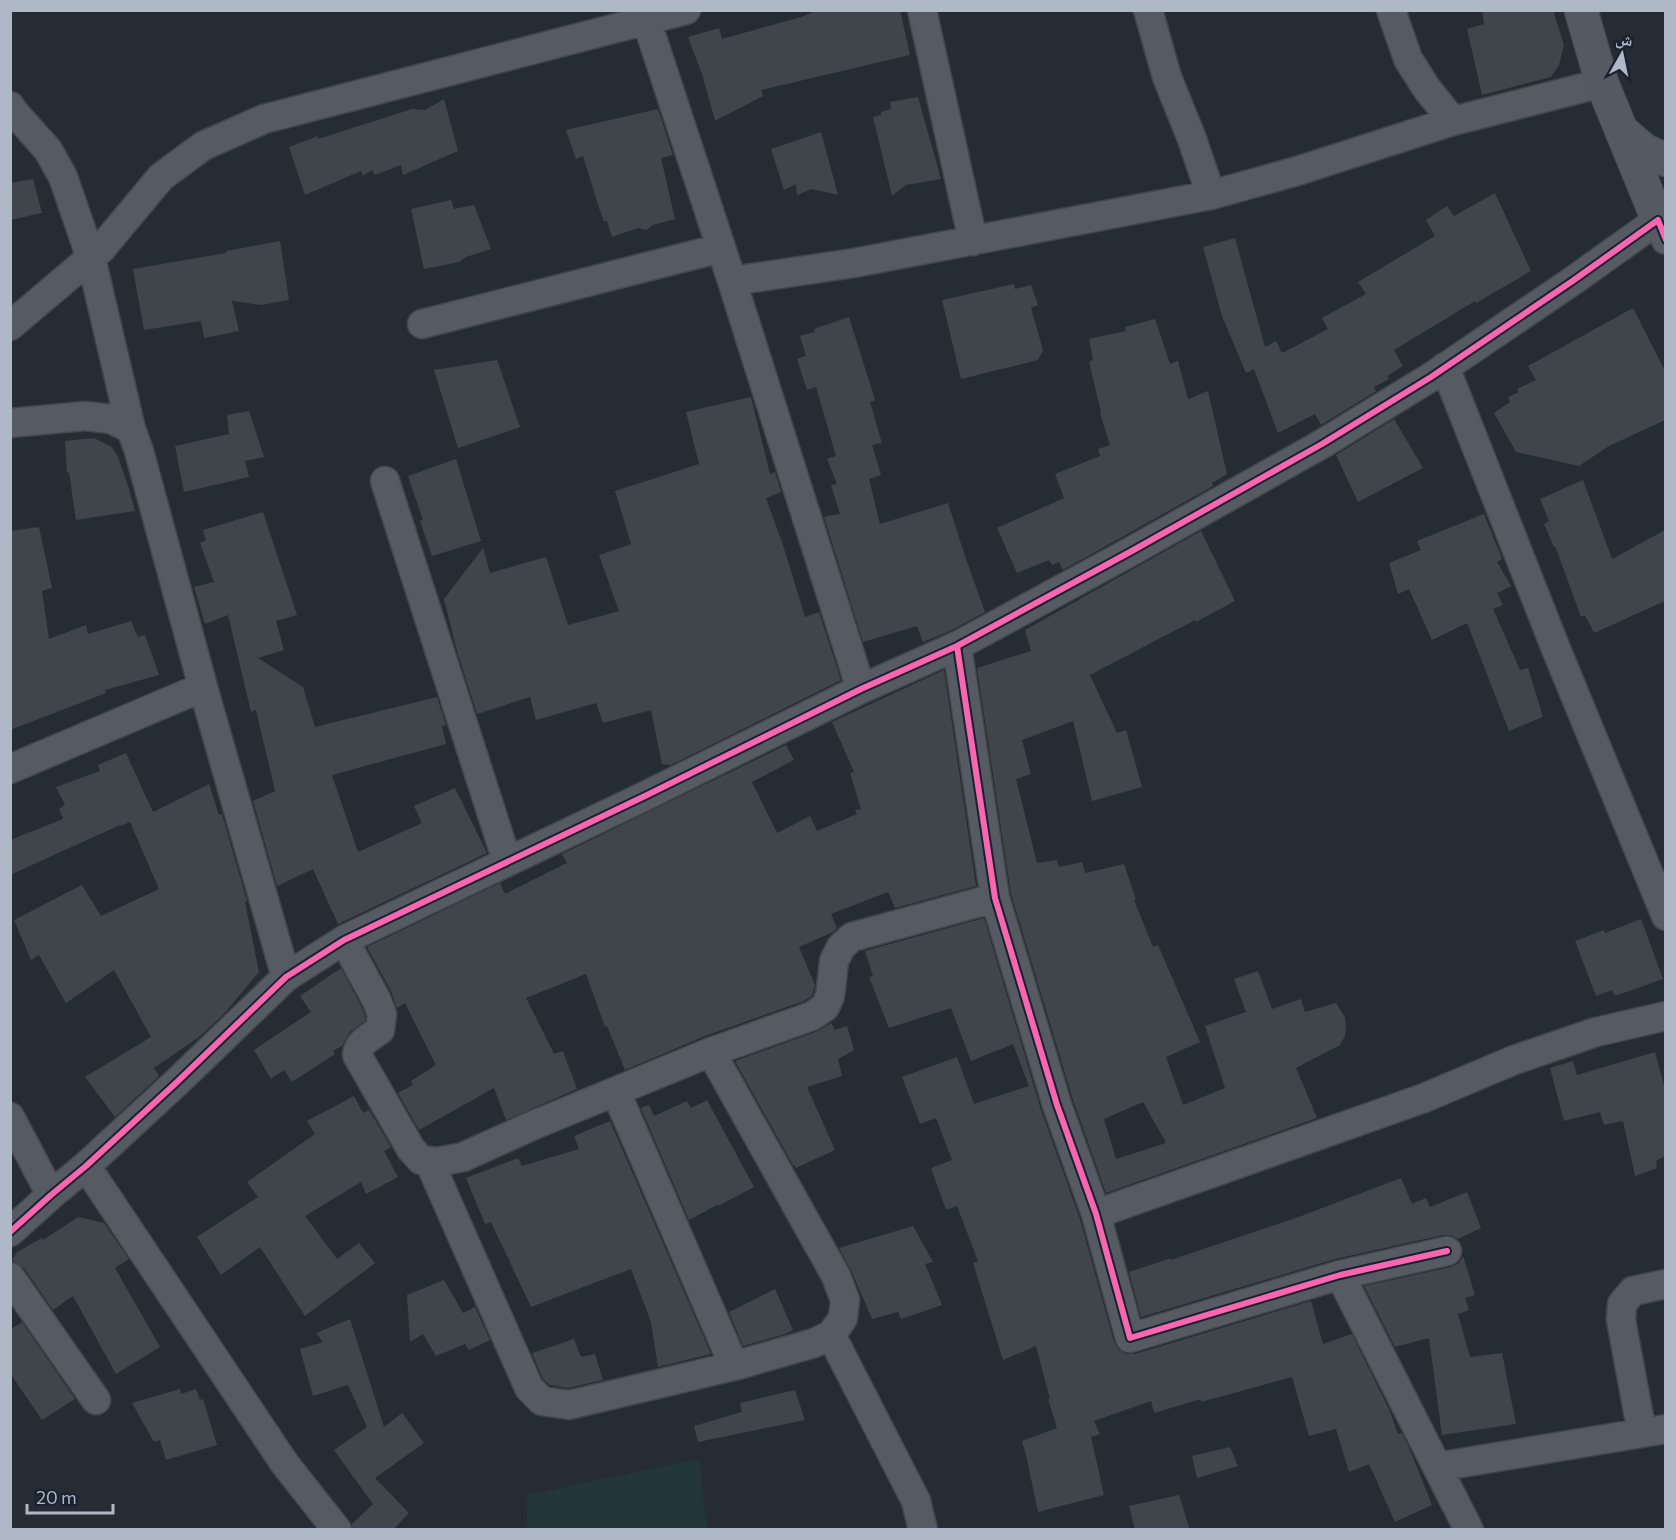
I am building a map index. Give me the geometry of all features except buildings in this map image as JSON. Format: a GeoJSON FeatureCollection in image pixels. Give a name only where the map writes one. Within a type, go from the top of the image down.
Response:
{"type":"FeatureCollection","features":[{"type":"Feature","properties":{"kind":"main road"},"geometry":{"type":"LineString","coordinates":[[1581,10],[1602,83],[1663,224]]}},
{"type":"Feature","properties":{"kind":"main road"},"geometry":{"type":"LineString","coordinates":[[1621,130],[1644,150],[1665,160]]}},
{"type":"Feature","properties":{"kind":"street"},"geometry":{"type":"LineString","coordinates":[[10,326],[101,249],[161,177],[203,146],[264,119],[645,16],[686,10]]}},
{"type":"Feature","properties":{"kind":"street"},"geometry":{"type":"LineString","coordinates":[[922,10],[973,241]]}},
{"type":"Feature","properties":{"kind":"street"},"geometry":{"type":"LineString","coordinates":[[1148,10],[1167,77],[1211,195]]}},
{"type":"Feature","properties":{"kind":"street"},"geometry":{"type":"LineString","coordinates":[[1391,10],[1408,59],[1427,89],[1453,121]]}},
{"type":"Feature","properties":{"kind":"street"},"geometry":{"type":"LineString","coordinates":[[645,16],[732,281],[861,689]]}},
{"type":"Feature","properties":{"kind":"street"},"geometry":{"type":"LineString","coordinates":[[732,281],[973,241],[1211,195],[1297,171],[1453,121],[1602,83]]}},
{"type":"Feature","properties":{"kind":"street"},"geometry":{"type":"LineString","coordinates":[[10,106],[48,150],[63,177],[91,258],[131,429],[286,977]]}},
{"type":"Feature","properties":{"kind":"street"},"geometry":{"type":"LineString","coordinates":[[10,1232],[177,1082],[286,977],[344,940],[645,796],[861,689],[957,646],[1322,444],[1445,367],[1574,280],[1663,224]]}},
{"type":"Feature","properties":{"kind":"street"},"geometry":{"type":"LineString","coordinates":[[422,324],[721,248]]}},
{"type":"Feature","properties":{"kind":"street"},"geometry":{"type":"LineString","coordinates":[[1445,367],[1556,649],[1665,916]]}},
{"type":"Feature","properties":{"kind":"street"},"geometry":{"type":"LineString","coordinates":[[10,423],[86,416],[111,419],[131,429]]}},
{"type":"Feature","properties":{"kind":"street"},"geometry":{"type":"LineString","coordinates":[[386,481],[507,861]]}},
{"type":"Feature","properties":{"kind":"street"},"geometry":{"type":"LineString","coordinates":[[957,646],[995,898],[1057,1105],[1096,1214],[1130,1338],[1340,1275],[1447,1251]]}},
{"type":"Feature","properties":{"kind":"street"},"geometry":{"type":"LineString","coordinates":[[10,769],[203,687]]}},
{"type":"Feature","properties":{"kind":"street"},"geometry":{"type":"LineString","coordinates":[[344,940],[382,1014],[380,1030],[357,1048],[357,1055],[411,1149],[421,1160],[437,1162],[463,1157],[711,1052],[812,1016],[825,1007],[830,996],[834,961],[841,947],[852,937],[995,898]]}},
{"type":"Feature","properties":{"kind":"street"},"geometry":{"type":"LineString","coordinates":[[1096,1214],[1424,1098],[1514,1060],[1596,1032],[1665,1016]]}},
{"type":"Feature","properties":{"kind":"street"},"geometry":{"type":"LineString","coordinates":[[429,1161],[529,1388],[542,1401],[569,1405],[734,1366],[814,1343],[831,1335],[843,1317],[845,1300],[836,1276],[711,1052]]}},
{"type":"Feature","properties":{"kind":"street"},"geometry":{"type":"LineString","coordinates":[[616,1092],[734,1366]]}},
{"type":"Feature","properties":{"kind":"street"},"geometry":{"type":"LineString","coordinates":[[10,1118],[51,1195]]}},
{"type":"Feature","properties":{"kind":"street"},"geometry":{"type":"LineString","coordinates":[[86,1166],[285,1464],[337,1530]]}},
{"type":"Feature","properties":{"kind":"street"},"geometry":{"type":"LineString","coordinates":[[1340,1275],[1469,1530]]}},
{"type":"Feature","properties":{"kind":"street"},"geometry":{"type":"LineString","coordinates":[[10,1278],[96,1400]]}},
{"type":"Feature","properties":{"kind":"street"},"geometry":{"type":"LineString","coordinates":[[1437,1467],[1654,1431],[1621,1320],[1622,1304],[1633,1291],[1665,1284]]}},
{"type":"Feature","properties":{"kind":"street"},"geometry":{"type":"LineString","coordinates":[[831,1335],[916,1501],[923,1530]]}},
{"type":"Feature","properties":{"kind":"green space"},"geometry":{"type":"Polygon","coordinates":[[[699,1459],[707,1529],[527,1529],[526,1495],[699,1459]]]}},
{"type":"Feature","properties":{"kind":"cycle path"},"geometry":{"type":"LineString","coordinates":[[10,1232],[177,1082],[286,977],[344,940],[645,796],[861,689],[957,646],[1322,444],[1431,377],[1658,220],[1666,240]]}},
{"type":"Feature","properties":{"kind":"cycle path"},"geometry":{"type":"LineString","coordinates":[[957,646],[995,898],[1057,1105],[1096,1214],[1130,1338],[1340,1275],[1447,1251]]}}]}
